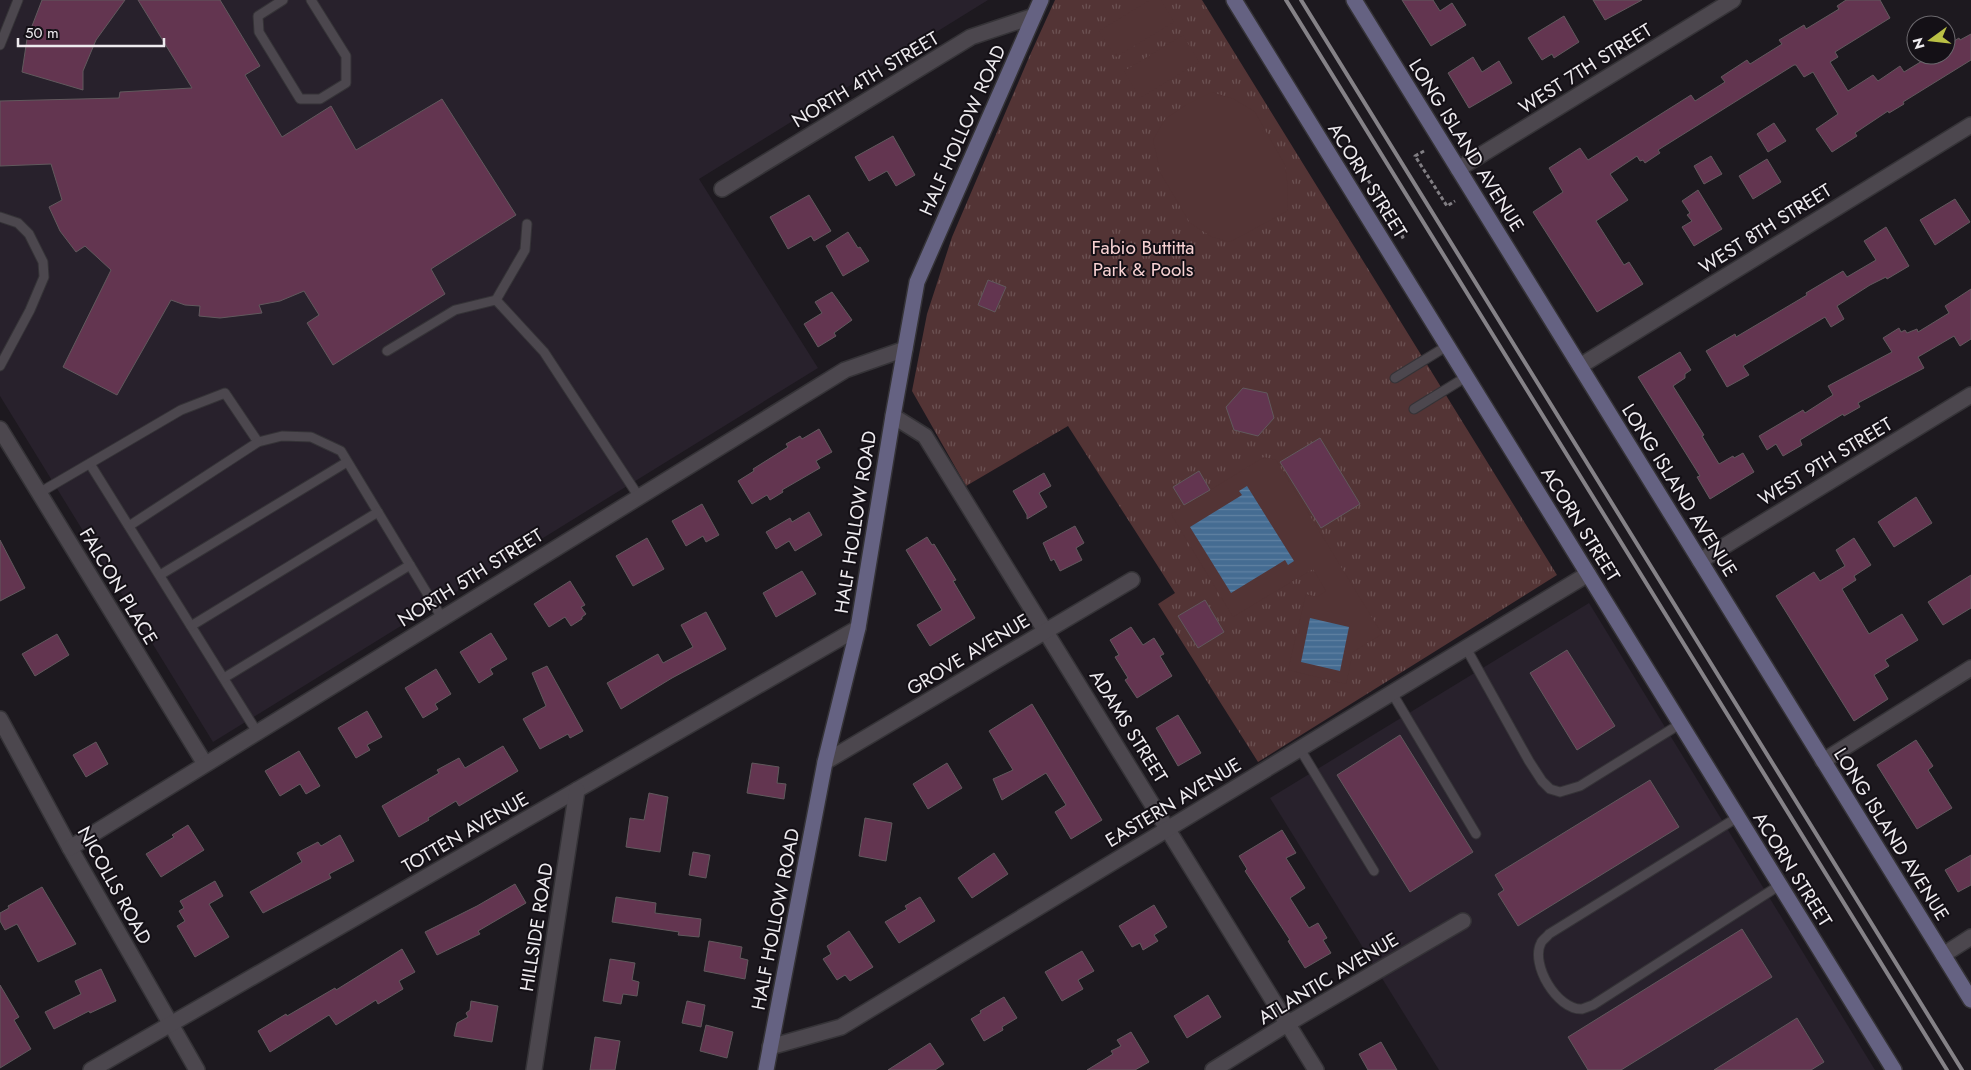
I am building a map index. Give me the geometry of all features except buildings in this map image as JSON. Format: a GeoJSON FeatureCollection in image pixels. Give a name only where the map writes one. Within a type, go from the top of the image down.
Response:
{"type":"FeatureCollection","features":[{"type":"Feature","properties":{"kind":"street","name":"HALF HOLLOW ROAD"},"geometry":{"type":"LineString","coordinates":[[766,1070],[825,762],[858,628],[893,416],[901,350],[917,282],[1041,0]]}},
{"type":"Feature","properties":{"kind":"street","name":"ACORN STREET"},"geometry":{"type":"LineString","coordinates":[[1234,0],[1894,1070]]}},
{"type":"Feature","properties":{"kind":"street","name":"LONG ISLAND AVENUE"},"geometry":{"type":"LineString","coordinates":[[1354,0],[1971,1000]]}},
{"type":"Feature","properties":{"kind":"street","name":"WEST 7TH STREET"},"geometry":{"type":"LineString","coordinates":[[1458,169],[1733,0]]}},
{"type":"Feature","properties":{"kind":"street","name":"NORTH 4TH STREET"},"geometry":{"type":"LineString","coordinates":[[722,189],[971,37],[1034,16]]}},
{"type":"Feature","properties":{"kind":"street","name":"WEST 8TH STREET"},"geometry":{"type":"LineString","coordinates":[[1580,366],[1971,125]]}},
{"type":"Feature","properties":{"kind":"street","name":"NORTH 5TH STREET"},"geometry":{"type":"LineString","coordinates":[[70,848],[845,370],[901,350]]}},
{"type":"Feature","properties":{"kind":"street","name":"WEST 9TH STREET"},"geometry":{"type":"LineString","coordinates":[[1700,561],[1971,395]]}},
{"type":"Feature","properties":{"kind":"street","name":"ADAMS STREET"},"geometry":{"type":"LineString","coordinates":[[893,416],[925,436],[1316,1070]]}},
{"type":"Feature","properties":{"kind":"street","name":"FALCON PLACE"},"geometry":{"type":"LineString","coordinates":[[0,429],[205,764]]}},
{"type":"Feature","properties":{"kind":"street","name":"EASTERN AVENUE"},"geometry":{"type":"LineString","coordinates":[[770,1047],[841,1027],[1588,574]]}},
{"type":"Feature","properties":{"kind":"street","name":"GROVE AVENUE"},"geometry":{"type":"LineString","coordinates":[[825,762],[1132,580]]}},
{"type":"Feature","properties":{"kind":"street","name":"TOTTEN AVENUE"},"geometry":{"type":"LineString","coordinates":[[91,1070],[858,628]]}},
{"type":"Feature","properties":{"kind":"street"},"geometry":{"type":"LineString","coordinates":[[1823,761],[1971,668]]}},
{"type":"Feature","properties":{"kind":"street","name":"NICOLLS ROAD"},"geometry":{"type":"LineString","coordinates":[[0,719],[70,848],[197,1070]]}},
{"type":"Feature","properties":{"kind":"street","name":"HILLSIDE ROAD"},"geometry":{"type":"LineString","coordinates":[[534,1070],[577,790]]}},
{"type":"Feature","properties":{"kind":"street","name":"ATLANTIC AVENUE"},"geometry":{"type":"LineString","coordinates":[[1213,1070],[1287,1024],[1463,921]]}},
{"type":"Feature","properties":{"kind":"street"},"geometry":{"type":"LineString","coordinates":[[1943,954],[1971,937]]}},
{"type":"Feature","properties":{"kind":"lane"},"geometry":{"type":"LineString","coordinates":[[0,44],[18,0]]}},
{"type":"Feature","properties":{"kind":"lane"},"geometry":{"type":"LineString","coordinates":[[283,0],[258,16],[259,32],[300,99],[320,99],[346,83],[346,56],[311,0]]}},
{"type":"Feature","properties":{"kind":"lane"},"geometry":{"type":"LineString","coordinates":[[0,217],[18,223],[29,234],[43,262],[44,277],[30,310],[0,366]]}},
{"type":"Feature","properties":{"kind":"lane"},"geometry":{"type":"LineString","coordinates":[[387,351],[455,310],[496,300],[525,250],[527,224]]}},
{"type":"Feature","properties":{"kind":"lane"},"geometry":{"type":"LineString","coordinates":[[496,300],[544,352],[639,497]]}},
{"type":"Feature","properties":{"kind":"lane"},"geometry":{"type":"LineString","coordinates":[[1395,378],[1447,346]]}},
{"type":"Feature","properties":{"kind":"lane"},"geometry":{"type":"LineString","coordinates":[[1414,408],[1466,376]]}},
{"type":"Feature","properties":{"kind":"lane"},"geometry":{"type":"LineString","coordinates":[[39,493],[181,410],[225,393],[258,442]]}},
{"type":"Feature","properties":{"kind":"lane"},"geometry":{"type":"LineString","coordinates":[[129,526],[258,442],[282,436],[311,437],[341,451],[442,618]]}},
{"type":"Feature","properties":{"kind":"lane"},"geometry":{"type":"LineString","coordinates":[[160,576],[347,462]]}},
{"type":"Feature","properties":{"kind":"lane"},"geometry":{"type":"LineString","coordinates":[[90,464],[257,732]]}},
{"type":"Feature","properties":{"kind":"lane"},"geometry":{"type":"LineString","coordinates":[[191,626],[378,512]]}},
{"type":"Feature","properties":{"kind":"lane"},"geometry":{"type":"LineString","coordinates":[[224,678],[410,565]]}},
{"type":"Feature","properties":{"kind":"lane"},"geometry":{"type":"LineString","coordinates":[[1466,648],[1529,761],[1542,781],[1550,789],[1560,792],[1580,786],[1680,724]]}},
{"type":"Feature","properties":{"kind":"lane"},"geometry":{"type":"LineString","coordinates":[[1392,693],[1476,834]]}},
{"type":"Feature","properties":{"kind":"lane"},"geometry":{"type":"LineString","coordinates":[[1300,749],[1374,872]]}},
{"type":"Feature","properties":{"kind":"lane"},"geometry":{"type":"LineString","coordinates":[[1738,817],[1549,934],[1541,943],[1539,955],[1541,969],[1552,991],[1562,1001],[1573,1007],[1582,1009],[1593,1005],[1780,885]]}},
{"type":"Feature","properties":{"kind":"path"},"geometry":{"type":"LineString","coordinates":[[1424,151],[1414,156],[1447,206],[1455,202]]}},
{"type":"Feature","properties":{"kind":"path"},"geometry":{"type":"LineString","coordinates":[[1368,180],[1403,237]]}},
{"type":"Feature","properties":{"kind":"shaded area"},"geometry":{"type":"Polygon","coordinates":[[[0,0],[988,0],[699,179],[818,368],[213,742],[0,396],[0,0]]]}},
{"type":"Feature","properties":{"kind":"shaded area"},"geometry":{"type":"Polygon","coordinates":[[[1589,603],[1875,1070],[1439,1070],[1270,798],[1589,603]]]}},
{"type":"Feature","properties":{"kind":"green space","name":"Fabio Buttitta Park & Pools"},"geometry":{"type":"Polygon","coordinates":[[[1055,0],[1202,0],[1557,575],[1258,762],[1158,604],[1175,593],[1068,426],[966,486],[912,391],[927,314],[952,237],[1055,0]]]}},
{"type":"Feature","properties":{"kind":"green space"},"geometry":{"type":"Polygon","coordinates":[[[1150,0],[1161,0],[1174,22],[1116,57],[1099,31],[1150,0]]]}},
{"type":"Feature","properties":{"kind":"green space"},"geometry":{"type":"Polygon","coordinates":[[[1183,35],[1199,62],[1140,98],[1124,71],[1183,35]]]}},
{"type":"Feature","properties":{"kind":"green space"},"geometry":{"type":"Polygon","coordinates":[[[1212,92],[1234,99],[1255,112],[1285,165],[1288,188],[1287,211],[1230,242],[1212,237],[1190,223],[1161,174],[1153,140],[1165,119],[1186,105],[1212,92]]]}},
{"type":"Feature","properties":{"kind":"green space"},"geometry":{"type":"Polygon","coordinates":[[[1264,457],[1276,460],[1382,634],[1353,652],[1346,684],[1288,670],[1306,594],[1317,597],[1326,591],[1313,569],[1233,617],[1171,514],[1264,457]]]}},
{"type":"Feature","properties":{"kind":"water"},"geometry":{"type":"Polygon","coordinates":[[[1247,486],[1294,561],[1288,565],[1285,560],[1231,593],[1190,527],[1242,495],[1239,491],[1247,486]]]}},
{"type":"Feature","properties":{"kind":"water"},"geometry":{"type":"Polygon","coordinates":[[[1310,618],[1349,627],[1340,671],[1301,662],[1310,618]]]}},
{"type":"Feature","properties":{"kind":"railway"},"geometry":{"type":"LineString","coordinates":[[1286,0],[1947,1070]]}},
{"type":"Feature","properties":{"kind":"railway"},"geometry":{"type":"LineString","coordinates":[[1301,0],[1962,1070]]}}]}
